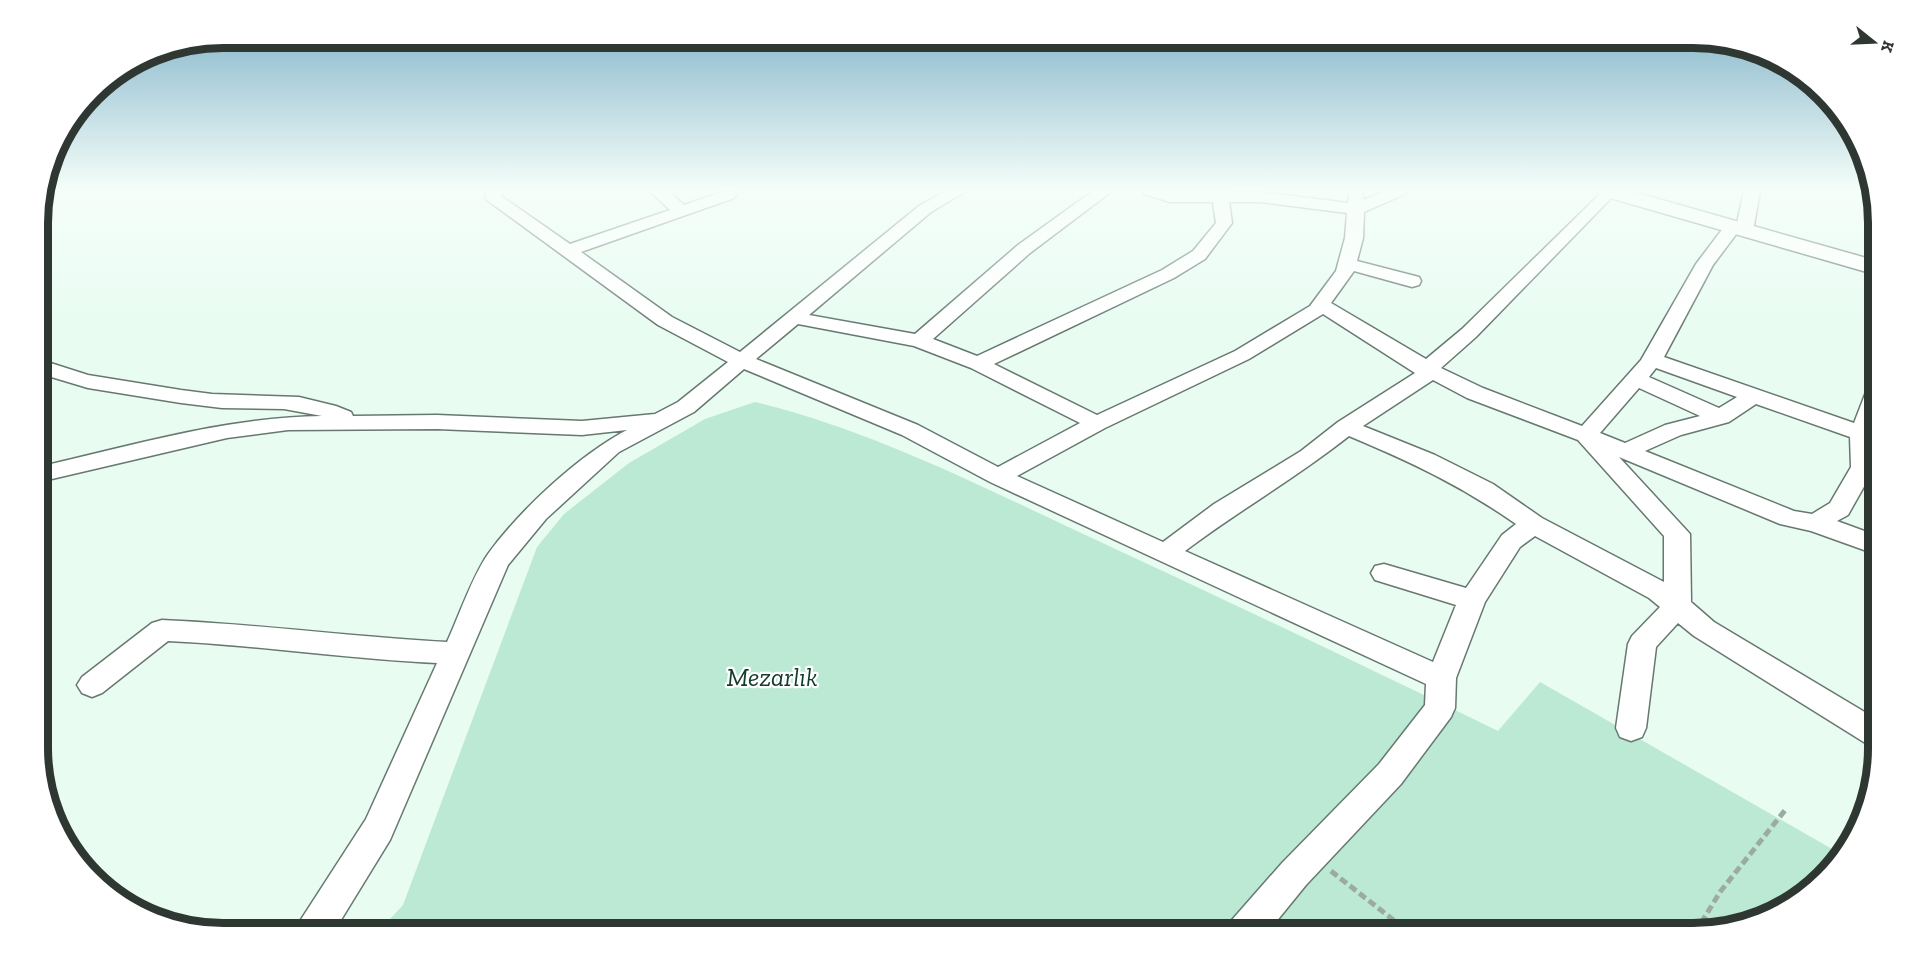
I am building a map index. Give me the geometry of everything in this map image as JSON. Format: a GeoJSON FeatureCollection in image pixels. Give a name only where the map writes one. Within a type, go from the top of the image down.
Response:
{"type":"FeatureCollection","features":[{"type":"Feature","properties":{"kind":"main road"},"geometry":{"type":"LineString","coordinates":[[1765,236],[1868,265]]}},
{"type":"Feature","properties":{"kind":"street"},"geometry":{"type":"LineString","coordinates":[[548,236],[664,321],[742,361],[910,430],[998,477],[1441,678]]}},
{"type":"Feature","properties":{"kind":"street"},"geometry":{"type":"LineString","coordinates":[[568,251],[611,236]]}},
{"type":"Feature","properties":{"kind":"street"},"geometry":{"type":"LineString","coordinates":[[319,923],[378,829],[497,561],[537,513],[611,447],[686,408],[892,236]]}},
{"type":"Feature","properties":{"kind":"street"},"geometry":{"type":"LineString","coordinates":[[919,341],[1041,236]]}},
{"type":"Feature","properties":{"kind":"street"},"geometry":{"type":"LineString","coordinates":[[978,364],[1065,321],[1131,293],[1199,255],[1214,236]]}},
{"type":"Feature","properties":{"kind":"street"},"geometry":{"type":"LineString","coordinates":[[998,477],[1097,423],[1242,355],[1317,310],[1345,271],[1354,236]]}},
{"type":"Feature","properties":{"kind":"street"},"geometry":{"type":"LineString","coordinates":[[1167,552],[1223,510],[1309,456],[1346,427],[1425,376],[1427,369],[1470,333],[1565,236]]}},
{"type":"Feature","properties":{"kind":"street"},"geometry":{"type":"LineString","coordinates":[[1586,435],[1652,360],[1705,264],[1732,236]]}},
{"type":"Feature","properties":{"kind":"street"},"geometry":{"type":"LineString","coordinates":[[1347,264],[1412,281]]}},
{"type":"Feature","properties":{"kind":"street"},"geometry":{"type":"LineString","coordinates":[[1321,304],[1427,369],[1475,393],[1586,435],[1789,518],[1816,523],[1868,542]]}},
{"type":"Feature","properties":{"kind":"street"},"geometry":{"type":"LineString","coordinates":[[795,317],[842,328],[919,341],[978,364],[1097,423]]}},
{"type":"Feature","properties":{"kind":"street"},"geometry":{"type":"LineString","coordinates":[[1652,360],[1861,433]]}},
{"type":"Feature","properties":{"kind":"street"},"geometry":{"type":"LineString","coordinates":[[48,368],[93,384],[176,397],[222,401],[267,399],[321,406],[352,421]]}},
{"type":"Feature","properties":{"kind":"street"},"geometry":{"type":"LineString","coordinates":[[1636,379],[1721,417]]}},
{"type":"Feature","properties":{"kind":"street"},"geometry":{"type":"LineString","coordinates":[[1625,451],[1673,430],[1721,417],[1754,396]]}},
{"type":"Feature","properties":{"kind":"street"},"geometry":{"type":"LineString","coordinates":[[1816,523],[1839,509],[1863,467],[1861,433],[1868,416]]}},
{"type":"Feature","properties":{"kind":"street"},"geometry":{"type":"LineString","coordinates":[[48,473],[227,431],[288,423],[352,421],[582,428],[665,418]]}},
{"type":"Feature","properties":{"kind":"street"},"geometry":{"type":"LineString","coordinates":[[1346,427],[1426,460],[1484,490],[1533,524],[1659,591],[1704,629],[1868,729]]}},
{"type":"Feature","properties":{"kind":"street"},"geometry":{"type":"LineString","coordinates":[[1586,435],[1677,534],[1677,606],[1642,644],[1631,728]]}},
{"type":"Feature","properties":{"kind":"street"},"geometry":{"type":"LineString","coordinates":[[1253,923],[1312,855],[1390,774],[1440,708],[1441,678],[1472,600],[1511,541],[1533,524]]}},
{"type":"Feature","properties":{"kind":"street"},"geometry":{"type":"LineString","coordinates":[[1384,573],[1472,600]]}},
{"type":"Feature","properties":{"kind":"street"},"geometry":{"type":"LineString","coordinates":[[92,685],[162,630],[232,633],[367,649],[456,653]]}},
{"type":"Feature","properties":{"kind":"path"},"geometry":{"type":"LineString","coordinates":[[1701,923],[1720,892],[1786,809]]}},
{"type":"Feature","properties":{"kind":"path"},"geometry":{"type":"LineString","coordinates":[[1312,855],[1397,923]]}},
{"type":"Feature","properties":{"kind":"green space","name":"Mezarlık"},"geometry":{"type":"Polygon","coordinates":[[[755,402],[797,413],[879,442],[960,476],[1498,731],[1540,682],[1835,851],[1808,880],[1790,894],[1749,914],[1704,923],[386,923],[403,905],[537,547],[564,514],[629,463],[705,419],[755,402]]]}}]}
